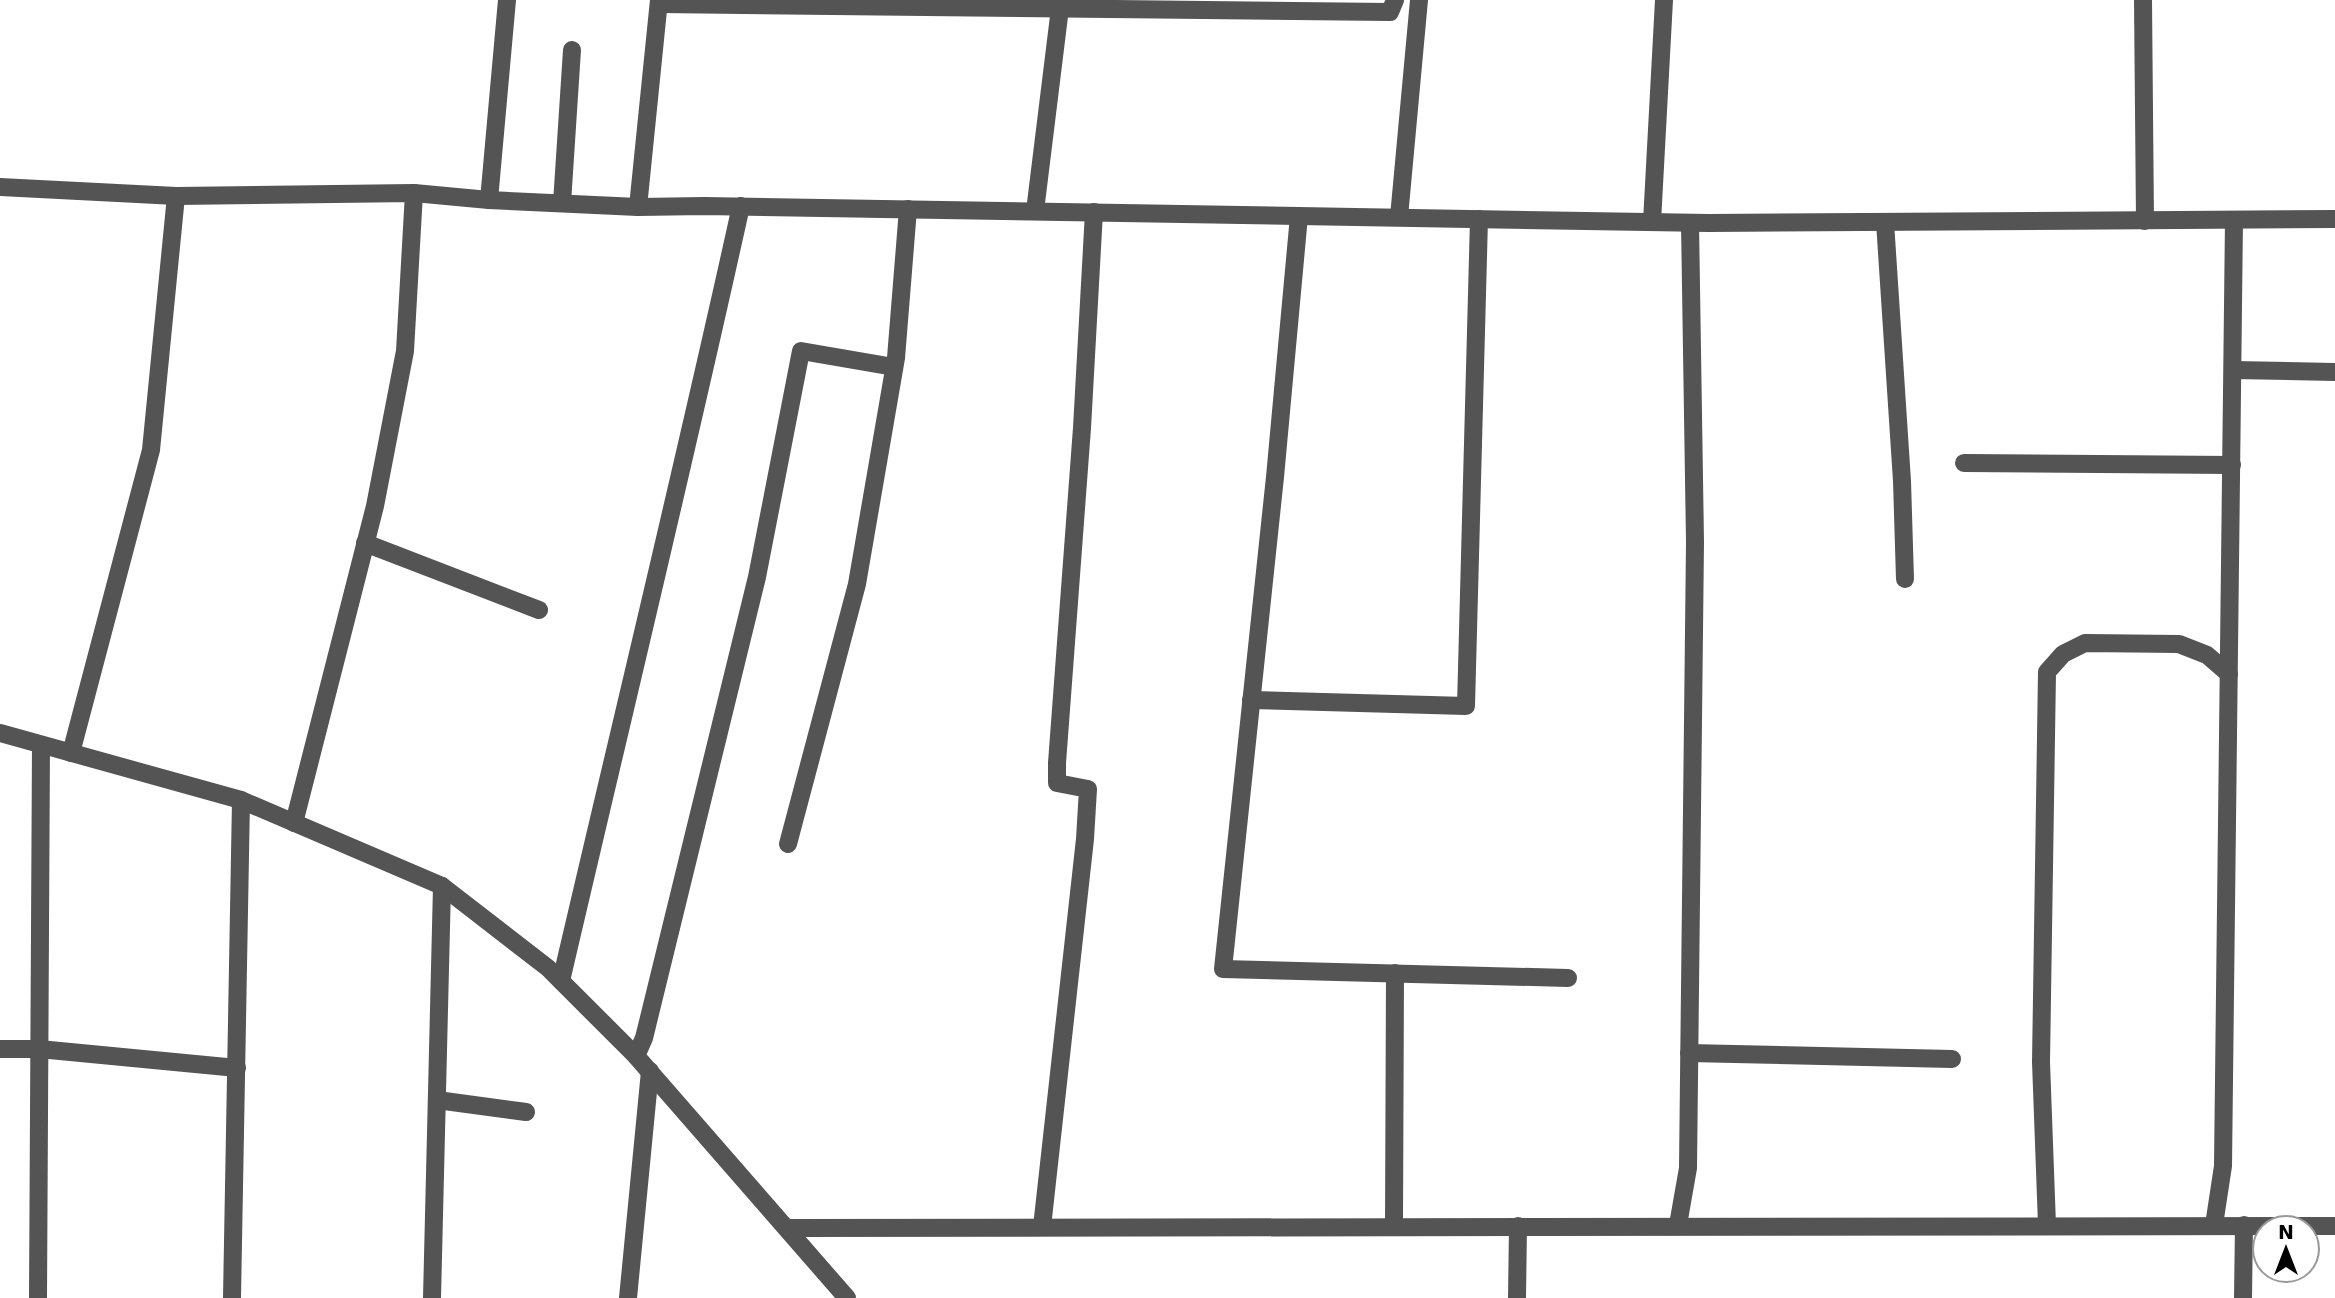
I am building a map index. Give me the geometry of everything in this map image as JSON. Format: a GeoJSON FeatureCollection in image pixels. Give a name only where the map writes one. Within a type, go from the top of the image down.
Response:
{"type":"FeatureCollection","features":[{"type":"Feature","properties":{"kind":"street"},"geometry":{"type":"LineString","coordinates":[[489,201],[507,0]]}},
{"type":"Feature","properties":{"kind":"street"},"geometry":{"type":"LineString","coordinates":[[638,207],[659,2],[1060,4],[1390,12],[1395,0]]}},
{"type":"Feature","properties":{"kind":"street"},"geometry":{"type":"LineString","coordinates":[[1399,218],[1419,0]]}},
{"type":"Feature","properties":{"kind":"street"},"geometry":{"type":"LineString","coordinates":[[1652,222],[1664,0]]}},
{"type":"Feature","properties":{"kind":"street"},"geometry":{"type":"LineString","coordinates":[[2143,0],[2145,221]]}},
{"type":"Feature","properties":{"kind":"street"},"geometry":{"type":"LineString","coordinates":[[1035,211],[1060,4]]}},
{"type":"Feature","properties":{"kind":"street"},"geometry":{"type":"LineString","coordinates":[[562,203],[572,50]]}},
{"type":"Feature","properties":{"kind":"street"},"geometry":{"type":"LineString","coordinates":[[0,187],[176,196],[414,193],[489,201],[638,207],[741,206],[1652,222],[2335,219]]}},
{"type":"Feature","properties":{"kind":"street"},"geometry":{"type":"LineString","coordinates":[[294,823],[375,506],[405,351],[414,193]]}},
{"type":"Feature","properties":{"kind":"street"},"geometry":{"type":"LineString","coordinates":[[71,753],[151,450],[176,196]]}},
{"type":"Feature","properties":{"kind":"street"},"geometry":{"type":"LineString","coordinates":[[561,981],[688,448],[741,206]]}},
{"type":"Feature","properties":{"kind":"street"},"geometry":{"type":"LineString","coordinates":[[788,844],[857,584],[894,367],[908,209]]}},
{"type":"Feature","properties":{"kind":"street"},"geometry":{"type":"LineString","coordinates":[[1042,1227],[1085,839],[1088,789],[1057,783],[1057,763],[1082,428],[1094,212]]}},
{"type":"Feature","properties":{"kind":"street"},"geometry":{"type":"LineString","coordinates":[[1299,216],[1223,969],[1568,978]]}},
{"type":"Feature","properties":{"kind":"street"},"geometry":{"type":"LineString","coordinates":[[1251,700],[1466,706],[1479,219]]}},
{"type":"Feature","properties":{"kind":"street"},"geometry":{"type":"LineString","coordinates":[[2214,1225],[2223,1166],[2234,220]]}},
{"type":"Feature","properties":{"kind":"street"},"geometry":{"type":"LineString","coordinates":[[1678,1226],[1688,1168],[1695,542],[1690,222]]}},
{"type":"Feature","properties":{"kind":"street"},"geometry":{"type":"LineString","coordinates":[[1885,222],[1902,481],[1905,579]]}},
{"type":"Feature","properties":{"kind":"street"},"geometry":{"type":"LineString","coordinates":[[636,1056],[644,1038],[757,577],[801,352],[894,367]]}},
{"type":"Feature","properties":{"kind":"street"},"geometry":{"type":"LineString","coordinates":[[2233,370],[2335,372]]}},
{"type":"Feature","properties":{"kind":"street"},"geometry":{"type":"LineString","coordinates":[[1964,463],[2232,465]]}},
{"type":"Feature","properties":{"kind":"street"},"geometry":{"type":"LineString","coordinates":[[365,543],[539,610]]}},
{"type":"Feature","properties":{"kind":"street"},"geometry":{"type":"LineString","coordinates":[[2047,1225],[2041,1062],[2047,672],[2063,653],[2085,643],[2179,644],[2207,655],[2229,674]]}},
{"type":"Feature","properties":{"kind":"street"},"geometry":{"type":"LineString","coordinates":[[0,733],[242,800],[442,886],[548,968],[636,1056],[847,1298]]}},
{"type":"Feature","properties":{"kind":"street"},"geometry":{"type":"LineString","coordinates":[[38,1298],[41,745]]}},
{"type":"Feature","properties":{"kind":"street"},"geometry":{"type":"LineString","coordinates":[[232,1298],[242,800]]}},
{"type":"Feature","properties":{"kind":"street"},"geometry":{"type":"LineString","coordinates":[[432,1298],[442,886]]}},
{"type":"Feature","properties":{"kind":"street"},"geometry":{"type":"LineString","coordinates":[[1394,1226],[1395,973]]}},
{"type":"Feature","properties":{"kind":"street"},"geometry":{"type":"LineString","coordinates":[[0,1049],[39,1049],[237,1068]]}},
{"type":"Feature","properties":{"kind":"street"},"geometry":{"type":"LineString","coordinates":[[1689,1053],[1952,1059]]}},
{"type":"Feature","properties":{"kind":"street"},"geometry":{"type":"LineString","coordinates":[[628,1298],[650,1071]]}},
{"type":"Feature","properties":{"kind":"street"},"geometry":{"type":"LineString","coordinates":[[438,1100],[526,1112]]}},
{"type":"Feature","properties":{"kind":"street"},"geometry":{"type":"LineString","coordinates":[[2243,1298],[2244,1225]]}},
{"type":"Feature","properties":{"kind":"street"},"geometry":{"type":"LineString","coordinates":[[1517,1298],[1518,1226]]}},
{"type":"Feature","properties":{"kind":"street"},"geometry":{"type":"LineString","coordinates":[[788,1228],[2335,1226]]}}]}
